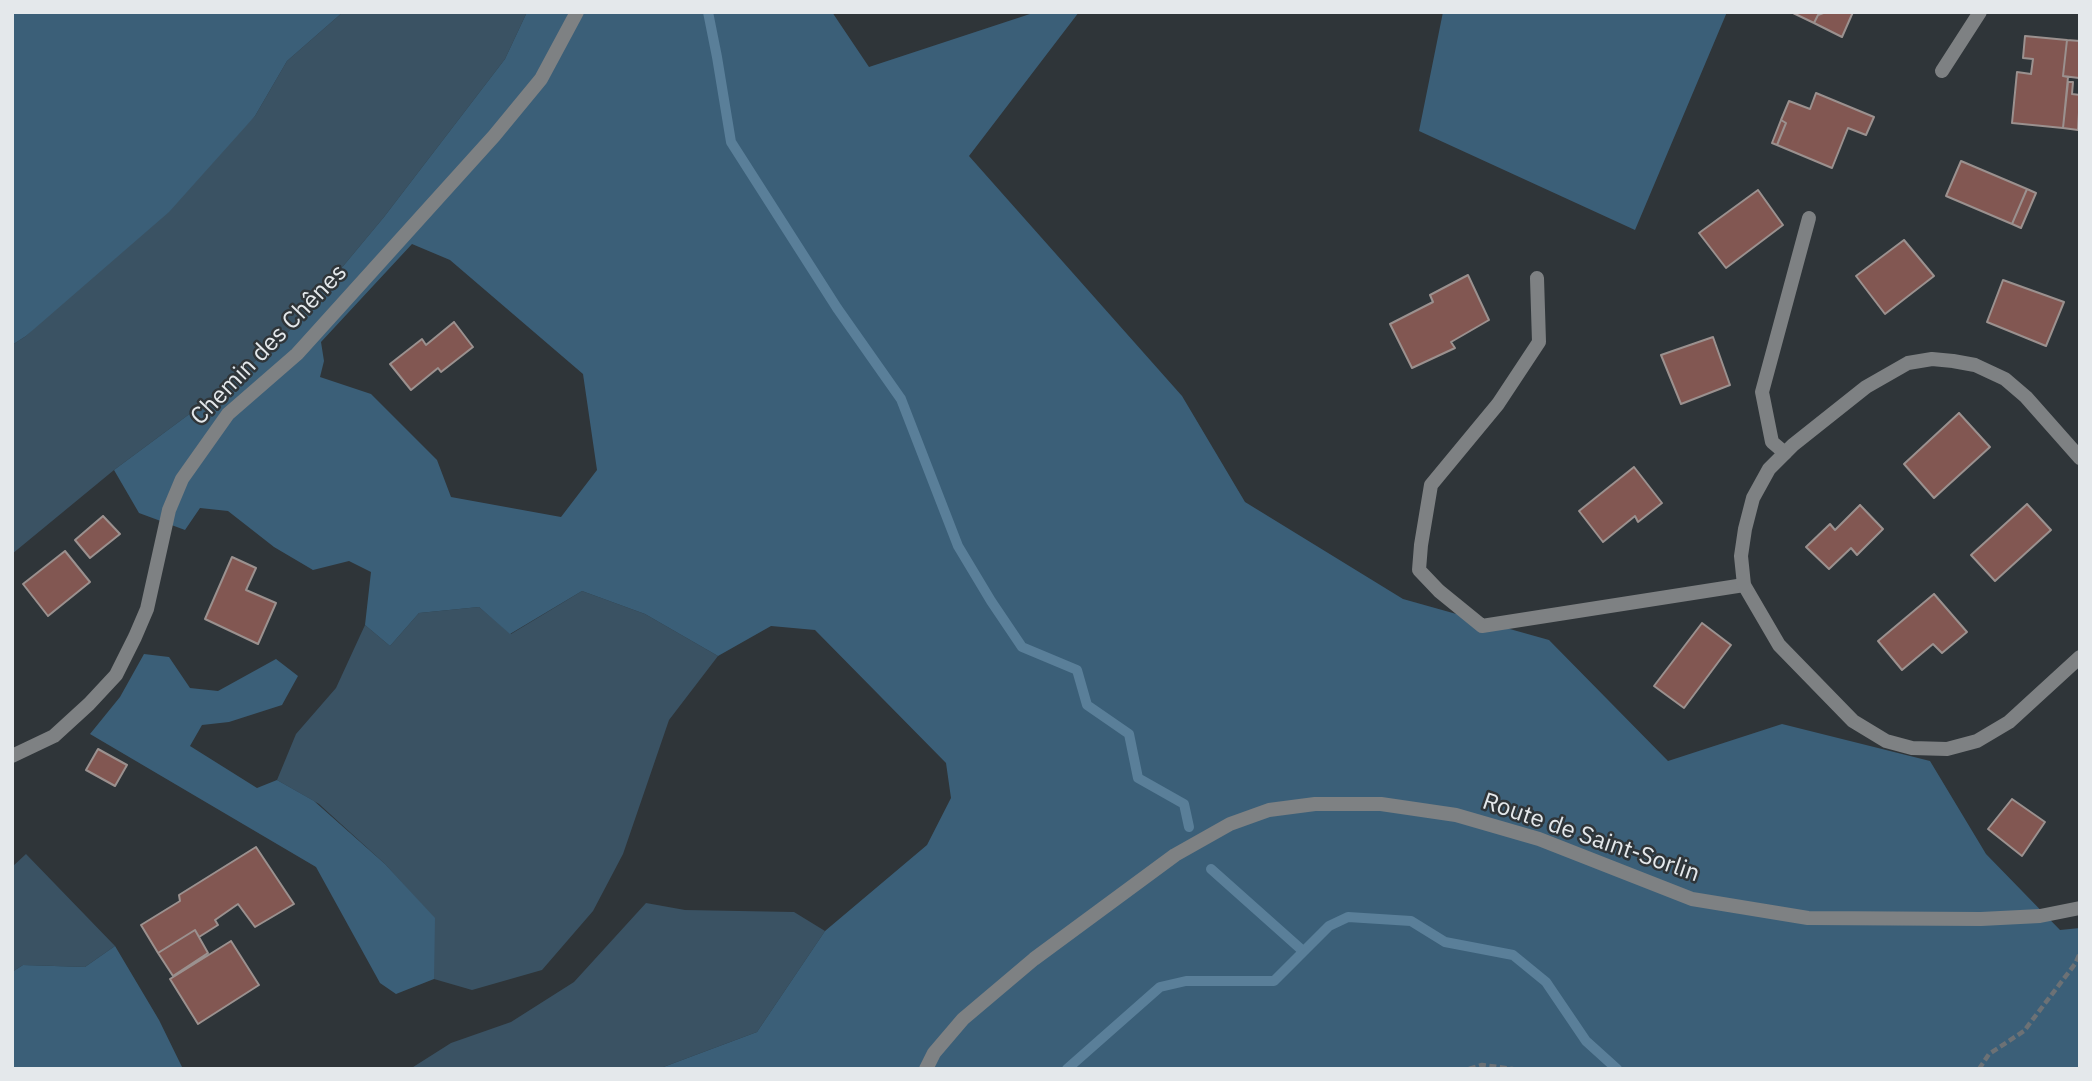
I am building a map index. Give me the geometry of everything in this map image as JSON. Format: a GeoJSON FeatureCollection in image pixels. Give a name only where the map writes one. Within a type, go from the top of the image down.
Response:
{"type":"FeatureCollection","features":[{"type":"Feature","properties":{"kind":"street","name":"Chemin des Chênes"},"geometry":{"type":"LineString","coordinates":[[12,756],[54,736],[116,675],[147,609],[158,553],[173,499],[190,467],[228,414],[297,354],[494,136],[541,79],[577,12]]}},
{"type":"Feature","properties":{"kind":"street"},"geometry":{"type":"LineString","coordinates":[[1942,71],[1980,12]]}},
{"type":"Feature","properties":{"kind":"street"},"geometry":{"type":"LineString","coordinates":[[1785,453],[1772,442],[1762,392],[1809,219]]}},
{"type":"Feature","properties":{"kind":"street"},"geometry":{"type":"LineString","coordinates":[[1537,278],[1539,342],[1498,404],[1432,485],[1419,570],[1438,591],[1482,626],[1744,585]]}},
{"type":"Feature","properties":{"kind":"street"},"geometry":{"type":"LineString","coordinates":[[2080,458],[2026,397],[2004,379],[1975,365],[1933,359],[1908,363],[1866,387],[1769,469],[1753,498],[1741,556],[1744,585],[1779,645],[1853,721],[1886,741],[1912,748],[1947,749],[1977,741],[2009,722],[2080,657]]}},
{"type":"Feature","properties":{"kind":"street","name":"Route de Saint-Sorlin"},"geometry":{"type":"LineString","coordinates":[[926,1069],[934,1054],[963,1019],[1034,959],[1175,855],[1230,824],[1269,810],[1315,804],[1381,804],[1456,814],[1539,839],[1692,899],[1808,918],[1981,919],[2040,916],[2080,908]]}},
{"type":"Feature","properties":{"kind":"path"},"geometry":{"type":"LineString","coordinates":[[1979,1069],[1989,1054],[2024,1031],[2075,964],[2080,953]]}},
{"type":"Feature","properties":{"kind":"path"},"geometry":{"type":"LineString","coordinates":[[1469,1069],[1482,1065],[1513,1069]]}},
{"type":"Feature","properties":{"kind":"shaded area"},"geometry":{"type":"Polygon","coordinates":[[[12,12],[343,12],[287,61],[255,116],[169,212],[26,336],[12,345],[12,12]]]}},
{"type":"Feature","properties":{"kind":"shaded area"},"geometry":{"type":"Polygon","coordinates":[[[343,12],[527,12],[505,59],[384,217],[285,336],[207,401],[114,470],[12,554],[12,345],[26,336],[255,116],[287,61],[343,12]]]}},
{"type":"Feature","properties":{"kind":"shaded area"},"geometry":{"type":"Polygon","coordinates":[[[527,12],[832,12],[869,67],[1036,12],[1079,12],[969,156],[1182,396],[1245,502],[1403,599],[1549,640],[1668,761],[1782,724],[1930,761],[1986,854],[2060,930],[2080,928],[2080,1069],[658,1069],[757,1032],[825,931],[927,845],[951,798],[946,763],[815,630],[771,626],[718,656],[645,614],[582,591],[510,634],[479,607],[419,613],[390,646],[365,625],[371,572],[349,561],[313,570],[274,547],[228,511],[200,508],[185,530],[139,513],[114,470],[207,401],[285,336],[384,217],[505,59],[527,12]],[[412,244],[321,342],[324,361],[320,377],[371,394],[437,460],[451,497],[561,517],[597,470],[583,374],[450,260],[412,244]]]}},
{"type":"Feature","properties":{"kind":"shaded area"},"geometry":{"type":"Polygon","coordinates":[[[1443,12],[1727,12],[1635,230],[1419,131],[1443,12]]]}},
{"type":"Feature","properties":{"kind":"shaded area"},"geometry":{"type":"Polygon","coordinates":[[[582,591],[645,614],[718,656],[669,720],[623,854],[593,911],[542,970],[472,990],[434,979],[434,918],[385,864],[319,804],[277,780],[296,734],[336,688],[365,625],[390,646],[419,613],[479,607],[511,634],[582,591]]]}},
{"type":"Feature","properties":{"kind":"shaded area"},"geometry":{"type":"Polygon","coordinates":[[[144,654],[169,657],[190,688],[218,691],[276,659],[298,676],[282,705],[229,722],[202,725],[190,746],[257,788],[277,780],[314,801],[385,864],[435,918],[434,979],[396,994],[380,983],[316,867],[90,734],[120,697],[144,654]]]}},
{"type":"Feature","properties":{"kind":"shaded area"},"geometry":{"type":"Polygon","coordinates":[[[26,854],[115,946],[85,967],[23,965],[12,972],[12,867],[26,854]]]}},
{"type":"Feature","properties":{"kind":"shaded area"},"geometry":{"type":"Polygon","coordinates":[[[646,903],[685,910],[794,912],[825,931],[757,1032],[658,1069],[410,1069],[451,1043],[511,1022],[574,982],[646,903]]]}},
{"type":"Feature","properties":{"kind":"shaded area"},"geometry":{"type":"Polygon","coordinates":[[[115,946],[159,1020],[183,1069],[12,1069],[12,972],[23,965],[85,967],[115,946]]]}},
{"type":"Feature","properties":{"kind":"building"},"geometry":{"type":"Polygon","coordinates":[[[1791,12],[1826,12],[1818,15],[1814,23],[1791,12]]]}},
{"type":"Feature","properties":{"kind":"building"},"geometry":{"type":"Polygon","coordinates":[[[1826,12],[1853,12],[1842,37],[1814,23],[1818,15],[1826,12]]]}},
{"type":"Feature","properties":{"kind":"building"},"geometry":{"type":"Polygon","coordinates":[[[2025,36],[2067,40],[2063,76],[2068,77],[2063,128],[2012,123],[2017,72],[2031,74],[2033,59],[2023,58],[2025,36]]]}},
{"type":"Feature","properties":{"kind":"building"},"geometry":{"type":"Polygon","coordinates":[[[2067,40],[2080,41],[2079,78],[2063,76],[2067,40]]]}},
{"type":"Feature","properties":{"kind":"building"},"geometry":{"type":"Polygon","coordinates":[[[2068,82],[2073,82],[2072,94],[2080,95],[2078,130],[2063,128],[2068,82]]]}},
{"type":"Feature","properties":{"kind":"building"},"geometry":{"type":"Polygon","coordinates":[[[1816,93],[1874,117],[1866,135],[1848,128],[1832,168],[1777,145],[1786,123],[1781,120],[1789,101],[1810,109],[1816,93]]]}},
{"type":"Feature","properties":{"kind":"building"},"geometry":{"type":"Polygon","coordinates":[[[1781,120],[1786,123],[1777,145],[1772,143],[1781,120]]]}},
{"type":"Feature","properties":{"kind":"building"},"geometry":{"type":"Polygon","coordinates":[[[1961,161],[2027,189],[2012,224],[1946,196],[1961,161]]]}},
{"type":"Feature","properties":{"kind":"building"},"geometry":{"type":"Polygon","coordinates":[[[2027,189],[2036,193],[2021,228],[2012,224],[2027,189]]]}},
{"type":"Feature","properties":{"kind":"building"},"geometry":{"type":"Polygon","coordinates":[[[1758,190],[1783,225],[1726,268],[1699,233],[1758,190]]]}},
{"type":"Feature","properties":{"kind":"building"},"geometry":{"type":"Polygon","coordinates":[[[1904,240],[1934,276],[1885,314],[1856,276],[1904,240]]]}},
{"type":"Feature","properties":{"kind":"building"},"geometry":{"type":"Polygon","coordinates":[[[1468,275],[1489,320],[1451,342],[1455,348],[1412,368],[1390,324],[1433,302],[1430,295],[1468,275]]]}},
{"type":"Feature","properties":{"kind":"building"},"geometry":{"type":"Polygon","coordinates":[[[2003,280],[2064,302],[2046,346],[1987,322],[2003,280]]]}},
{"type":"Feature","properties":{"kind":"building"},"geometry":{"type":"Polygon","coordinates":[[[454,322],[473,347],[441,372],[438,368],[411,390],[390,364],[422,339],[426,345],[454,322]]]}},
{"type":"Feature","properties":{"kind":"building"},"geometry":{"type":"Polygon","coordinates":[[[1713,337],[1730,385],[1681,404],[1661,355],[1713,337]]]}},
{"type":"Feature","properties":{"kind":"building"},"geometry":{"type":"Polygon","coordinates":[[[1959,413],[1990,447],[1934,498],[1904,464],[1959,413]]]}},
{"type":"Feature","properties":{"kind":"building"},"geometry":{"type":"Polygon","coordinates":[[[1634,467],[1662,503],[1638,522],[1635,516],[1603,542],[1579,511],[1634,467]]]}},
{"type":"Feature","properties":{"kind":"building"},"geometry":{"type":"Polygon","coordinates":[[[2027,504],[2051,530],[1995,581],[1971,555],[2027,504]]]}},
{"type":"Feature","properties":{"kind":"building"},"geometry":{"type":"Polygon","coordinates":[[[1860,505],[1883,529],[1857,555],[1851,548],[1829,569],[1806,547],[1830,524],[1835,530],[1860,505]]]}},
{"type":"Feature","properties":{"kind":"building"},"geometry":{"type":"Polygon","coordinates":[[[103,516],[120,534],[90,558],[75,540],[103,516]]]}},
{"type":"Feature","properties":{"kind":"building"},"geometry":{"type":"Polygon","coordinates":[[[65,551],[90,582],[48,616],[23,584],[65,551]]]}},
{"type":"Feature","properties":{"kind":"building"},"geometry":{"type":"Polygon","coordinates":[[[232,557],[256,568],[246,590],[276,603],[258,644],[205,619],[232,557]]]}},
{"type":"Feature","properties":{"kind":"building"},"geometry":{"type":"Polygon","coordinates":[[[1934,594],[1967,632],[1942,653],[1933,644],[1902,670],[1878,641],[1934,594]]]}},
{"type":"Feature","properties":{"kind":"building"},"geometry":{"type":"Polygon","coordinates":[[[1702,623],[1731,645],[1684,708],[1654,686],[1702,623]]]}},
{"type":"Feature","properties":{"kind":"building"},"geometry":{"type":"Polygon","coordinates":[[[98,749],[127,765],[115,786],[86,770],[98,749]]]}},
{"type":"Feature","properties":{"kind":"building"},"geometry":{"type":"Polygon","coordinates":[[[2012,799],[2045,822],[2022,856],[1988,829],[2012,799]]]}},
{"type":"Feature","properties":{"kind":"building"},"geometry":{"type":"Polygon","coordinates":[[[256,847],[294,904],[255,927],[238,904],[215,920],[218,925],[199,937],[195,930],[158,953],[141,925],[180,901],[179,895],[256,847]]]}},
{"type":"Feature","properties":{"kind":"building"},"geometry":{"type":"Polygon","coordinates":[[[195,930],[208,953],[173,976],[158,953],[195,930]]]}},
{"type":"Feature","properties":{"kind":"building"},"geometry":{"type":"Polygon","coordinates":[[[231,941],[259,985],[198,1024],[170,979],[231,941]]]}},
{"type":"Feature","properties":{"kind":"waterway"},"geometry":{"type":"LineString","coordinates":[[708,12],[731,142],[837,308],[901,399],[958,546],[1022,647],[1077,670],[1087,705],[1129,734],[1138,778],[1184,804],[1189,827]]}},
{"type":"Feature","properties":{"kind":"waterway"},"geometry":{"type":"LineString","coordinates":[[1211,869],[1303,951]]}},
{"type":"Feature","properties":{"kind":"waterway"},"geometry":{"type":"LineString","coordinates":[[1067,1069],[1160,987],[1186,981],[1274,981],[1329,926],[1348,917],[1411,921],[1445,942],[1513,955],[1546,982],[1586,1041],[1617,1069]]}}]}
